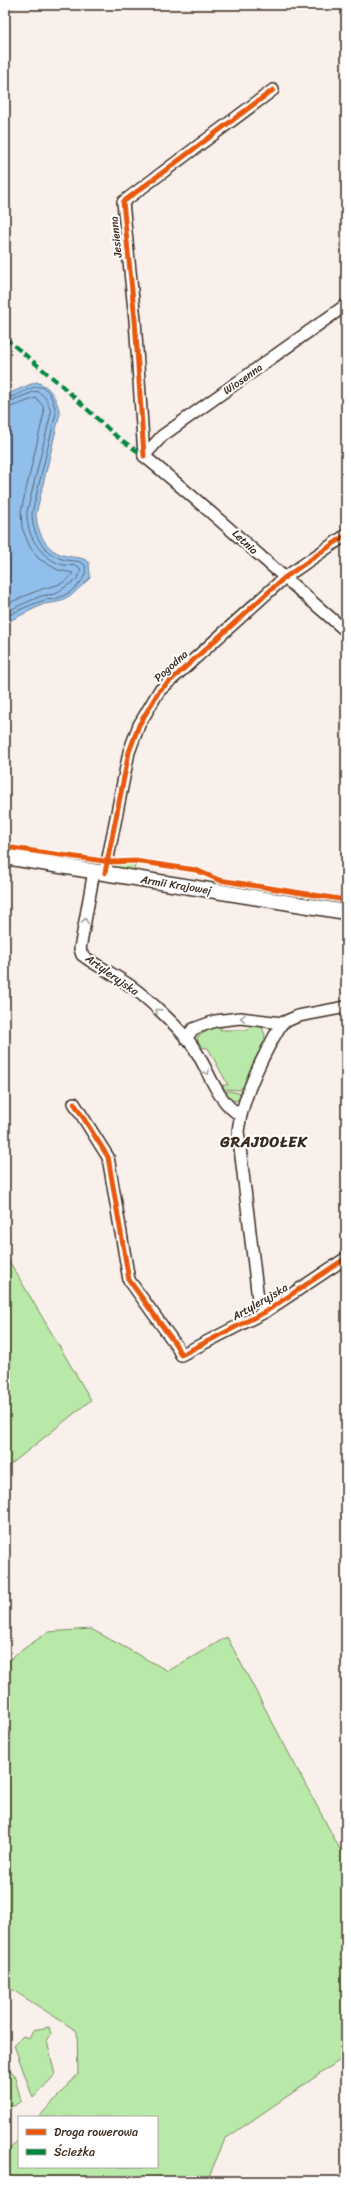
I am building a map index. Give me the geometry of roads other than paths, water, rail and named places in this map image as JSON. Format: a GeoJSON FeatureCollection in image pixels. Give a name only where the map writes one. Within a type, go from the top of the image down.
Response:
{"type":"FeatureCollection","features":[{"type":"Feature","properties":{"kind":"street","name":"Jesienna"},"geometry":{"type":"LineString","coordinates":[[144,456],[135,320],[123,202],[273,90]]}},
{"type":"Feature","properties":{"kind":"street","name":"Wiosenna"},"geometry":{"type":"LineString","coordinates":[[144,456],[162,436],[346,305]]}},
{"type":"Feature","properties":{"kind":"street","name":"Letnia"},"geometry":{"type":"LineString","coordinates":[[144,456],[239,536],[284,578],[346,630]]}},
{"type":"Feature","properties":{"kind":"street","name":"Pogodna"},"geometry":{"type":"LineString","coordinates":[[99,872],[129,752],[139,725],[158,691],[284,578],[346,535]]}},
{"type":"Feature","properties":{"kind":"street","name":"Armii Krajowej"},"geometry":{"type":"LineString","coordinates":[[5,857],[346,912]]}},
{"type":"Feature","properties":{"kind":"street","name":"Artyleryjska"},"geometry":{"type":"LineString","coordinates":[[99,872],[80,949],[82,955],[139,993],[186,1038],[225,1102],[232,1111],[240,1115]]}},
{"type":"Feature","properties":{"kind":"street"},"geometry":{"type":"LineString","coordinates":[[186,1038],[192,1029],[215,1021],[240,1018],[282,1023],[298,1016],[346,1007]]}},
{"type":"Feature","properties":{"kind":"street","name":"Artyleryjska"},"geometry":{"type":"LineString","coordinates":[[265,1312],[258,1298],[238,1131],[240,1115],[272,1039],[282,1023]]}},
{"type":"Feature","properties":{"kind":"street","name":"Artyleryjska"},"geometry":{"type":"LineString","coordinates":[[74,1103],[108,1157],[129,1280],[176,1345],[181,1355],[265,1312],[346,1258]]}},
{"type":"Feature","properties":{"kind":"water"},"geometry":{"type":"Polygon","coordinates":[[[36,382],[46,386],[52,393],[57,402],[60,413],[36,514],[38,527],[43,539],[51,549],[63,555],[79,558],[89,562],[90,578],[73,594],[58,602],[44,604],[5,623],[5,395],[36,382]]]}},
{"type":"Feature","properties":{"kind":"district","name":"GRAJDOŁEK"},"geometry":{"type":"Point","coordinates":[264,1142]}}]}
